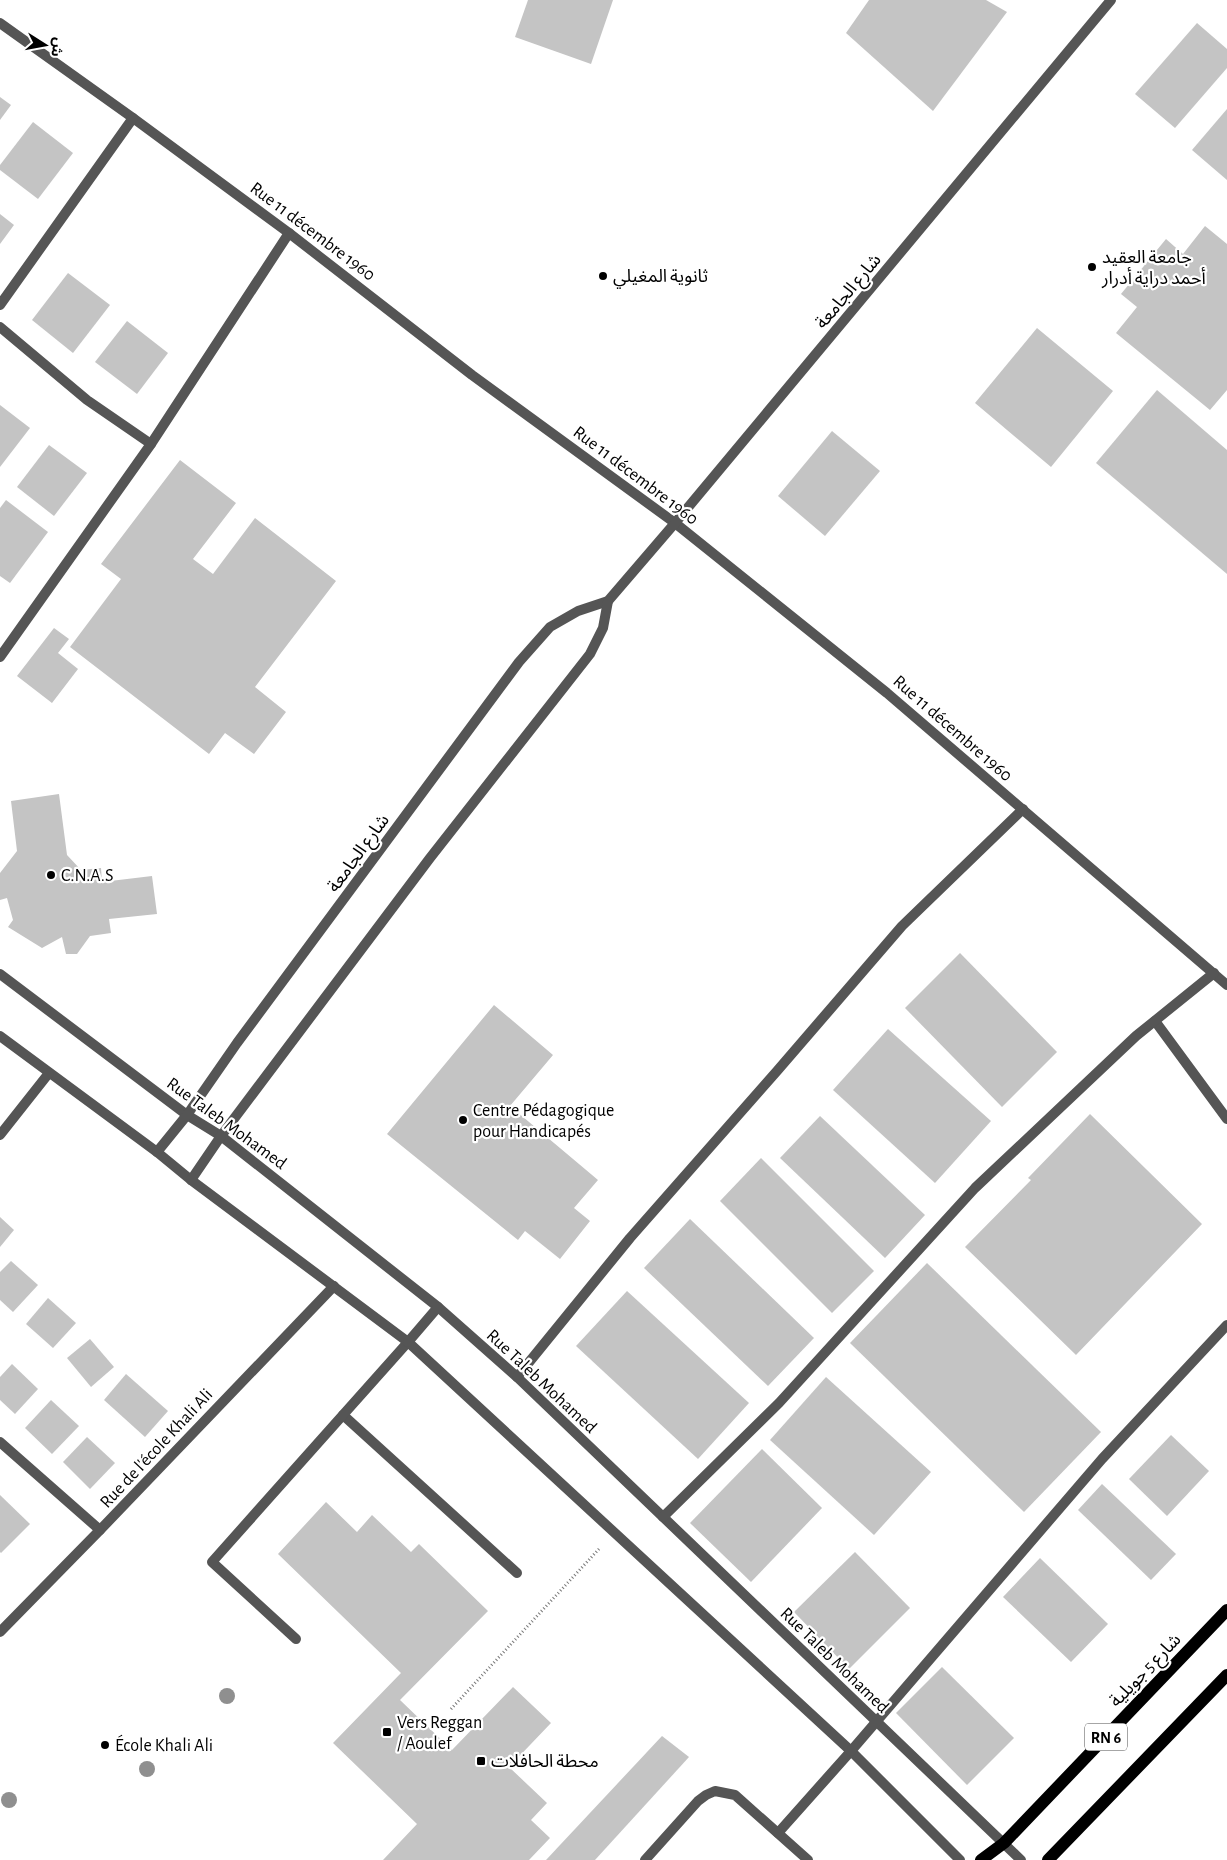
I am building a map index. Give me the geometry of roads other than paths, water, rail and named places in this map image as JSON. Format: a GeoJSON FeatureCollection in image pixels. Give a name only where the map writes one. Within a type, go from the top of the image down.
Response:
{"type":"FeatureCollection","features":[{"type":"Feature","properties":{"kind":"main road","name":"شارع 5 جويلية"},"geometry":{"type":"LineString","coordinates":[[981,1860],[1004,1843],[1227,1610]]}},
{"type":"Feature","properties":{"kind":"main road","name":"RN 6"},"geometry":{"type":"LineString","coordinates":[[1048,1860],[1227,1675]]}},
{"type":"Feature","properties":{"kind":"street","name":"شارع الجامعة"},"geometry":{"type":"LineString","coordinates":[[157,1152],[187,1114],[243,1035],[519,662],[550,627],[578,610],[608,601],[1111,0]]}},
{"type":"Feature","properties":{"kind":"street","name":"Rue 11 décembre 1960"},"geometry":{"type":"LineString","coordinates":[[0,23],[134,118],[289,233],[472,375],[675,523],[887,693],[1227,985]]}},
{"type":"Feature","properties":{"kind":"street"},"geometry":{"type":"LineString","coordinates":[[0,305],[134,118]]}},
{"type":"Feature","properties":{"kind":"street"},"geometry":{"type":"LineString","coordinates":[[0,657],[3,645],[151,444],[289,233]]}},
{"type":"Feature","properties":{"kind":"street"},"geometry":{"type":"LineString","coordinates":[[0,327],[87,400],[151,444]]}},
{"type":"Feature","properties":{"kind":"street"},"geometry":{"type":"LineString","coordinates":[[191,1180],[221,1136],[430,858],[590,654],[603,628],[608,601]]}},
{"type":"Feature","properties":{"kind":"street"},"geometry":{"type":"LineString","coordinates":[[517,1377],[630,1238],[902,926],[1023,809]]}},
{"type":"Feature","properties":{"kind":"street"},"geometry":{"type":"LineString","coordinates":[[663,1517],[779,1403],[975,1188],[1136,1036],[1214,973]]}},
{"type":"Feature","properties":{"kind":"street","name":"Rue Taleb Mohamed"},"geometry":{"type":"LineString","coordinates":[[0,974],[187,1114],[221,1136],[438,1307],[517,1377],[1021,1860]]}},
{"type":"Feature","properties":{"kind":"street"},"geometry":{"type":"LineString","coordinates":[[1154,1021],[1227,1119]]}},
{"type":"Feature","properties":{"kind":"street"},"geometry":{"type":"LineString","coordinates":[[0,1036],[408,1342],[851,1751],[960,1860]]}},
{"type":"Feature","properties":{"kind":"street"},"geometry":{"type":"LineString","coordinates":[[0,1135],[49,1073]]}},
{"type":"Feature","properties":{"kind":"street","name":"Rue de l'école Khali Ali"},"geometry":{"type":"LineString","coordinates":[[0,1632],[334,1286]]}},
{"type":"Feature","properties":{"kind":"street"},"geometry":{"type":"LineString","coordinates":[[296,1639],[212,1562],[438,1307]]}},
{"type":"Feature","properties":{"kind":"street"},"geometry":{"type":"LineString","coordinates":[[778,1833],[877,1722],[1102,1459],[1227,1325]]}},
{"type":"Feature","properties":{"kind":"street"},"geometry":{"type":"LineString","coordinates":[[343,1415],[517,1573]]}},
{"type":"Feature","properties":{"kind":"street"},"geometry":{"type":"LineString","coordinates":[[0,1442],[100,1530]]}},
{"type":"Feature","properties":{"kind":"street"},"geometry":{"type":"LineString","coordinates":[[645,1860],[698,1800],[715,1792],[734,1795],[808,1860]]}},
{"type":"Feature","properties":{"kind":"place","name":"جامعة العقيد أحمد دراية أدرار"},"geometry":{"type":"Point","coordinates":[1092,267]}},
{"type":"Feature","properties":{"kind":"place","name":"ثانوية المغيلي"},"geometry":{"type":"Point","coordinates":[603,276]}},
{"type":"Feature","properties":{"kind":"place","name":"C.N.A.S"},"geometry":{"type":"Point","coordinates":[51,875]}},
{"type":"Feature","properties":{"kind":"place","name":"Centre Pédagogique pour Handicapés"},"geometry":{"type":"Point","coordinates":[463,1120]}},
{"type":"Feature","properties":{"kind":"place","name":"Vers Reggan / Aoulef"},"geometry":{"type":"Point","coordinates":[387,1732]}},
{"type":"Feature","properties":{"kind":"place","name":"École Khali Ali"},"geometry":{"type":"Point","coordinates":[105,1745]}},
{"type":"Feature","properties":{"kind":"place","name":"محطة الحافلات"},"geometry":{"type":"Point","coordinates":[481,1761]}}]}
